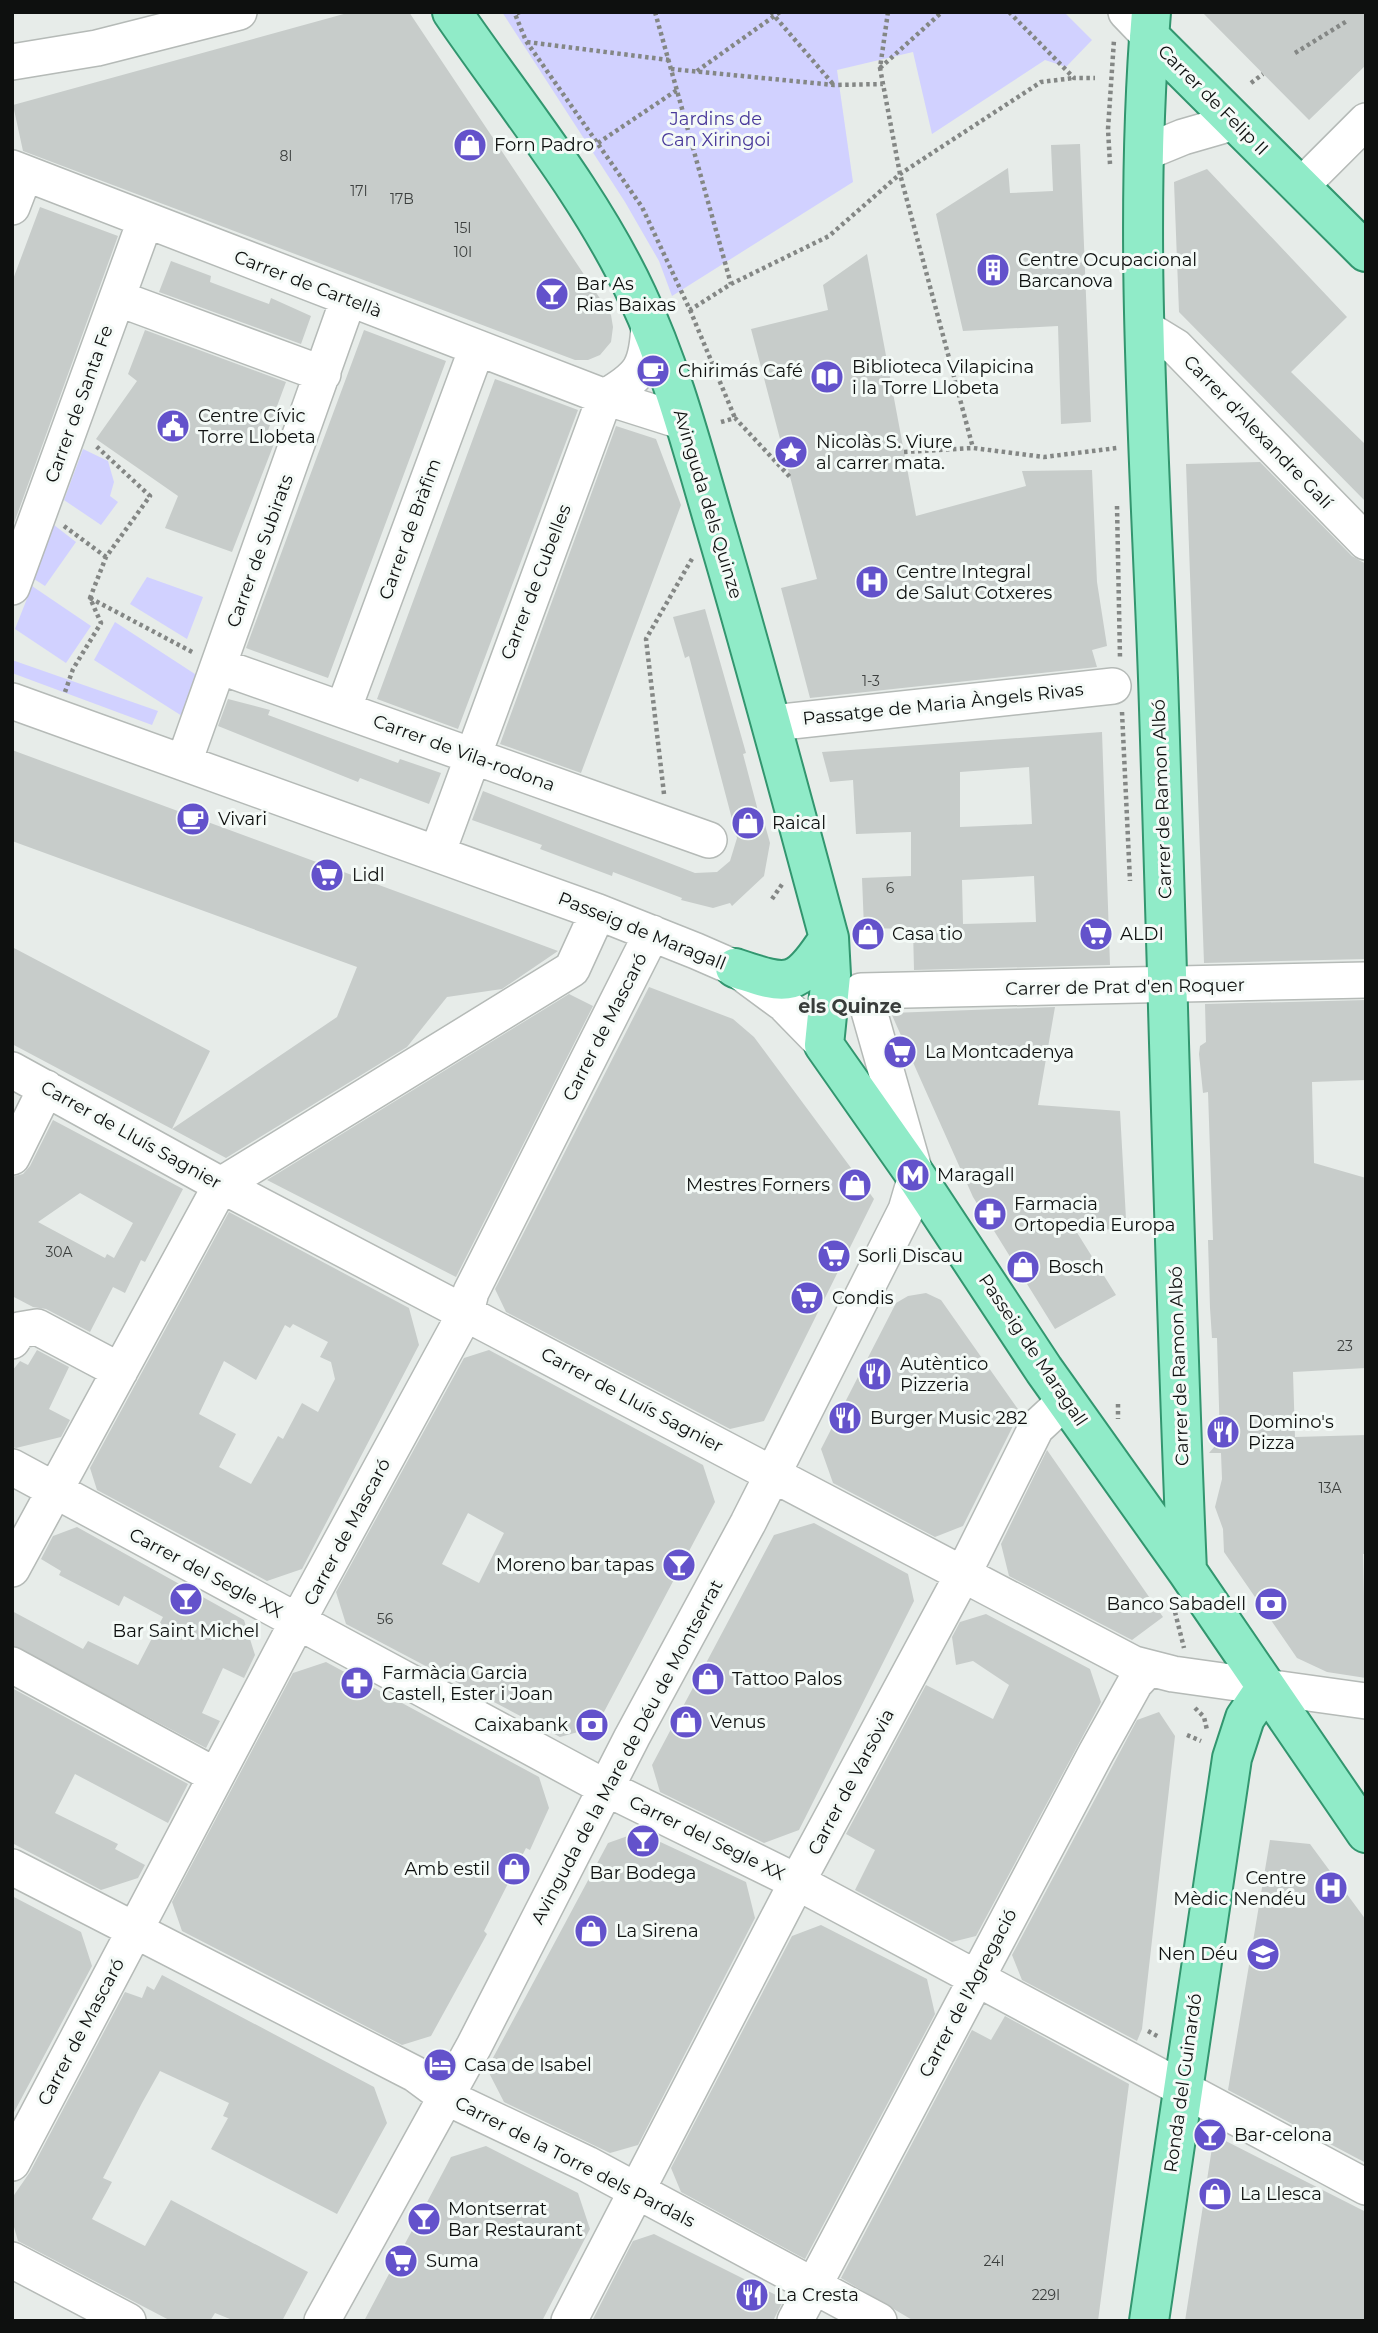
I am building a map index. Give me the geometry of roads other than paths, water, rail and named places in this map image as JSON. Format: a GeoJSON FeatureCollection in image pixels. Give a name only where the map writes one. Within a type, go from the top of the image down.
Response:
{"type":"FeatureCollection","features":[{"type":"Feature","properties":{"kind":"main road","name":"Avinguda dels Quinze"},"geometry":{"type":"LineString","coordinates":[[452,12],[590,211],[638,295],[684,422],[773,723],[830,956],[824,1045]]}},
{"type":"Feature","properties":{"kind":"main road","name":"Carrer de Felip II"},"geometry":{"type":"LineString","coordinates":[[1142,20],[1235,122],[1366,252]]}},
{"type":"Feature","properties":{"kind":"main road","name":"Carrer de Ramon Albó"},"geometry":{"type":"LineString","coordinates":[[1142,20],[1145,328],[1168,986],[1180,1585]]}},
{"type":"Feature","properties":{"kind":"main road"},"geometry":{"type":"LineString","coordinates":[[735,968],[771,981],[788,980],[830,956]]}},
{"type":"Feature","properties":{"kind":"main road","name":"Passeig de Maragall"},"geometry":{"type":"LineString","coordinates":[[824,1045],[916,1176],[1065,1401],[1180,1585],[1266,1687],[1366,1833]]}},
{"type":"Feature","properties":{"kind":"main road","name":"Ronda del Guinardó"},"geometry":{"type":"LineString","coordinates":[[1149,2321],[1234,1748],[1245,1718],[1266,1687]]}},
{"type":"Feature","properties":{"kind":"street"},"geometry":{"type":"LineString","coordinates":[[12,62],[97,48],[239,12]]}},
{"type":"Feature","properties":{"kind":"street"},"geometry":{"type":"LineString","coordinates":[[1300,187],[1366,121]]}},
{"type":"Feature","properties":{"kind":"street"},"geometry":{"type":"LineString","coordinates":[[1144,153],[1183,137],[1235,122]]}},
{"type":"Feature","properties":{"kind":"street"},"geometry":{"type":"LineString","coordinates":[[12,207],[19,170]]}},
{"type":"Feature","properties":{"kind":"street","name":"Carrer de Cartellà"},"geometry":{"type":"LineString","coordinates":[[19,170],[348,300],[605,397],[684,422]]}},
{"type":"Feature","properties":{"kind":"street","name":"Carrer de Santa Fe"},"geometry":{"type":"LineString","coordinates":[[13,584],[145,221]]}},
{"type":"Feature","properties":{"kind":"street"},"geometry":{"type":"LineString","coordinates":[[117,298],[323,374]]}},
{"type":"Feature","properties":{"kind":"street","name":"Carrer de Subirats"},"geometry":{"type":"LineString","coordinates":[[184,762],[348,300]]}},
{"type":"Feature","properties":{"kind":"street"},"geometry":{"type":"LineString","coordinates":[[605,397],[634,381],[645,364],[649,325]]}},
{"type":"Feature","properties":{"kind":"street","name":"Carrer d'Alexandre Galí"},"geometry":{"type":"LineString","coordinates":[[1145,328],[1176,347],[1366,542]]}},
{"type":"Feature","properties":{"kind":"street","name":"Carrer de Bràfim"},"geometry":{"type":"LineString","coordinates":[[343,710],[477,348]]}},
{"type":"Feature","properties":{"kind":"street","name":"Carrer de Cubelles"},"geometry":{"type":"LineString","coordinates":[[437,853],[605,397]]}},
{"type":"Feature","properties":{"kind":"street","name":"Carrer de Vila-rodona"},"geometry":{"type":"LineString","coordinates":[[219,666],[709,840]]}},
{"type":"Feature","properties":{"kind":"street","name":"Passatge de Maria Àngels Rivas"},"geometry":{"type":"LineString","coordinates":[[773,723],[1113,686]]}},
{"type":"Feature","properties":{"kind":"street","name":"Passeig de Maragall"},"geometry":{"type":"LineString","coordinates":[[12,701],[598,912],[735,968],[784,1004],[824,1045]]}},
{"type":"Feature","properties":{"kind":"street"},"geometry":{"type":"LineString","coordinates":[[12,1569],[221,1185],[572,969],[598,912]]}},
{"type":"Feature","properties":{"kind":"street","name":"Carrer de Mascaró"},"geometry":{"type":"LineString","coordinates":[[12,2163],[216,1776],[466,1312],[471,1292],[652,933]]}},
{"type":"Feature","properties":{"kind":"street","name":"Carrer de Prat d'en Roquer"},"geometry":{"type":"LineString","coordinates":[[830,956],[850,989],[884,993],[1366,980]]}},
{"type":"Feature","properties":{"kind":"street"},"geometry":{"type":"LineString","coordinates":[[884,993],[872,999],[869,1011],[916,1176]]}},
{"type":"Feature","properties":{"kind":"street","name":"Carrer de Lluís Sagnier"},"geometry":{"type":"LineString","coordinates":[[12,1070],[221,1185],[962,1576],[1147,1670],[1366,1701]]}},
{"type":"Feature","properties":{"kind":"street"},"geometry":{"type":"LineString","coordinates":[[12,1157],[46,1088]]}},
{"type":"Feature","properties":{"kind":"street","name":"Avinguda de la Mare de Déu de Montserrat"},"geometry":{"type":"LineString","coordinates":[[322,2321],[419,2140],[446,2097],[608,1789],[632,1737],[772,1476],[899,1226],[916,1176]]}},
{"type":"Feature","properties":{"kind":"street"},"geometry":{"type":"LineString","coordinates":[[12,1341],[19,1331],[37,1327],[120,1371]]}},
{"type":"Feature","properties":{"kind":"street","name":"Carrer de Varsòvia"},"geometry":{"type":"LineString","coordinates":[[569,2321],[797,1882],[962,1576],[1036,1428],[1065,1401]]}},
{"type":"Feature","properties":{"kind":"street","name":"Carrer del Segle XX"},"geometry":{"type":"LineString","coordinates":[[12,1467],[608,1789],[797,1882],[1366,2187]]}},
{"type":"Feature","properties":{"kind":"street"},"geometry":{"type":"LineString","coordinates":[[12,1665],[216,1776]]}},
{"type":"Feature","properties":{"kind":"street","name":"Carrer de l'Agregació"},"geometry":{"type":"LineString","coordinates":[[794,2321],[1096,1752],[1135,1683],[1147,1670]]}},
{"type":"Feature","properties":{"kind":"street","name":"Carrer de la Torre dels Pardals"},"geometry":{"type":"LineString","coordinates":[[12,1867],[415,2074],[446,2097],[636,2190],[879,2321]]}},
{"type":"Feature","properties":{"kind":"street"},"geometry":{"type":"LineString","coordinates":[[12,2260],[128,2321]]}},
{"type":"Feature","properties":{"kind":"place","name":"Forn Padro"},"geometry":{"type":"Point","coordinates":[470,145]}},
{"type":"Feature","properties":{"kind":"place","name":"Centre Ocupacional Barcanova"},"geometry":{"type":"Point","coordinates":[993,270]}},
{"type":"Feature","properties":{"kind":"place","name":"Bar As Rias Baixas"},"geometry":{"type":"Point","coordinates":[552,294]}},
{"type":"Feature","properties":{"kind":"place","name":"Chirimás Café"},"geometry":{"type":"Point","coordinates":[653,371]}},
{"type":"Feature","properties":{"kind":"place","name":"Biblioteca Vilapicina i la Torre Llobeta"},"geometry":{"type":"Point","coordinates":[827,377]}},
{"type":"Feature","properties":{"kind":"place","name":"Centre Cívic Torre Llobeta"},"geometry":{"type":"Point","coordinates":[173,426]}},
{"type":"Feature","properties":{"kind":"place","name":"Nicolàs S. Viure al carrer mata."},"geometry":{"type":"Point","coordinates":[791,452]}},
{"type":"Feature","properties":{"kind":"place","name":"Centre Integral de Salut Cotxeres"},"geometry":{"type":"Point","coordinates":[872,582]}},
{"type":"Feature","properties":{"kind":"place","name":"Vivari"},"geometry":{"type":"Point","coordinates":[193,819]}},
{"type":"Feature","properties":{"kind":"place","name":"Raical"},"geometry":{"type":"Point","coordinates":[748,823]}},
{"type":"Feature","properties":{"kind":"place","name":"Lidl"},"geometry":{"type":"Point","coordinates":[327,875]}},
{"type":"Feature","properties":{"kind":"place","name":"Casa tio"},"geometry":{"type":"Point","coordinates":[868,934]}},
{"type":"Feature","properties":{"kind":"place","name":"ALDI"},"geometry":{"type":"Point","coordinates":[1096,934]}},
{"type":"Feature","properties":{"kind":"place","name":"La Montcadenya"},"geometry":{"type":"Point","coordinates":[900,1052]}},
{"type":"Feature","properties":{"kind":"place","name":"Maragall"},"geometry":{"type":"Point","coordinates":[913,1175]}},
{"type":"Feature","properties":{"kind":"place","name":"Mestres Forners"},"geometry":{"type":"Point","coordinates":[855,1185]}},
{"type":"Feature","properties":{"kind":"place","name":"Farmacia Ortopedia Europa"},"geometry":{"type":"Point","coordinates":[990,1214]}},
{"type":"Feature","properties":{"kind":"place","name":"Sorli Discau"},"geometry":{"type":"Point","coordinates":[834,1256]}},
{"type":"Feature","properties":{"kind":"place","name":"Bosch"},"geometry":{"type":"Point","coordinates":[1023,1267]}},
{"type":"Feature","properties":{"kind":"place","name":"Condis"},"geometry":{"type":"Point","coordinates":[807,1298]}},
{"type":"Feature","properties":{"kind":"place","name":"Autèntico Pizzeria"},"geometry":{"type":"Point","coordinates":[875,1374]}},
{"type":"Feature","properties":{"kind":"place","name":"Burger Music 282"},"geometry":{"type":"Point","coordinates":[845,1418]}},
{"type":"Feature","properties":{"kind":"place","name":"Domino's Pizza"},"geometry":{"type":"Point","coordinates":[1223,1432]}},
{"type":"Feature","properties":{"kind":"place","name":"Moreno bar tapas"},"geometry":{"type":"Point","coordinates":[679,1565]}},
{"type":"Feature","properties":{"kind":"place","name":"Bar Saint Michel"},"geometry":{"type":"Point","coordinates":[186,1599]}},
{"type":"Feature","properties":{"kind":"place","name":"Banco Sabadell"},"geometry":{"type":"Point","coordinates":[1271,1604]}},
{"type":"Feature","properties":{"kind":"place","name":"Tattoo Palos"},"geometry":{"type":"Point","coordinates":[708,1679]}},
{"type":"Feature","properties":{"kind":"place","name":"Farmàcia Garcia Castell, Ester i Joan"},"geometry":{"type":"Point","coordinates":[357,1683]}},
{"type":"Feature","properties":{"kind":"place","name":"Venus"},"geometry":{"type":"Point","coordinates":[686,1722]}},
{"type":"Feature","properties":{"kind":"place","name":"Caixabank"},"geometry":{"type":"Point","coordinates":[592,1725]}},
{"type":"Feature","properties":{"kind":"place","name":"Bar Bodega"},"geometry":{"type":"Point","coordinates":[643,1841]}},
{"type":"Feature","properties":{"kind":"place","name":"Amb estil"},"geometry":{"type":"Point","coordinates":[514,1869]}},
{"type":"Feature","properties":{"kind":"place","name":"Centre Mèdic Nendéu"},"geometry":{"type":"Point","coordinates":[1331,1888]}},
{"type":"Feature","properties":{"kind":"place","name":"La Sirena"},"geometry":{"type":"Point","coordinates":[591,1931]}},
{"type":"Feature","properties":{"kind":"place","name":"Nen Déu"},"geometry":{"type":"Point","coordinates":[1263,1954]}},
{"type":"Feature","properties":{"kind":"place","name":"Casa de Isabel"},"geometry":{"type":"Point","coordinates":[440,2065]}},
{"type":"Feature","properties":{"kind":"place","name":"Bar-celona"},"geometry":{"type":"Point","coordinates":[1210,2135]}},
{"type":"Feature","properties":{"kind":"place","name":"La Llesca"},"geometry":{"type":"Point","coordinates":[1215,2194]}},
{"type":"Feature","properties":{"kind":"place","name":"Montserrat Bar Restaurant"},"geometry":{"type":"Point","coordinates":[424,2219]}},
{"type":"Feature","properties":{"kind":"place","name":"Suma"},"geometry":{"type":"Point","coordinates":[401,2261]}},
{"type":"Feature","properties":{"kind":"place","name":"La Cresta"},"geometry":{"type":"Point","coordinates":[752,2295]}},
{"type":"Feature","properties":{"kind":"district","name":"els Quinze"},"geometry":{"type":"Point","coordinates":[850,1006]}},
{"type":"Feature","properties":{"kind":"park label","name":"Jardins de Can Xiringoi"},"geometry":{"type":"Point","coordinates":[716,129]}}]}
